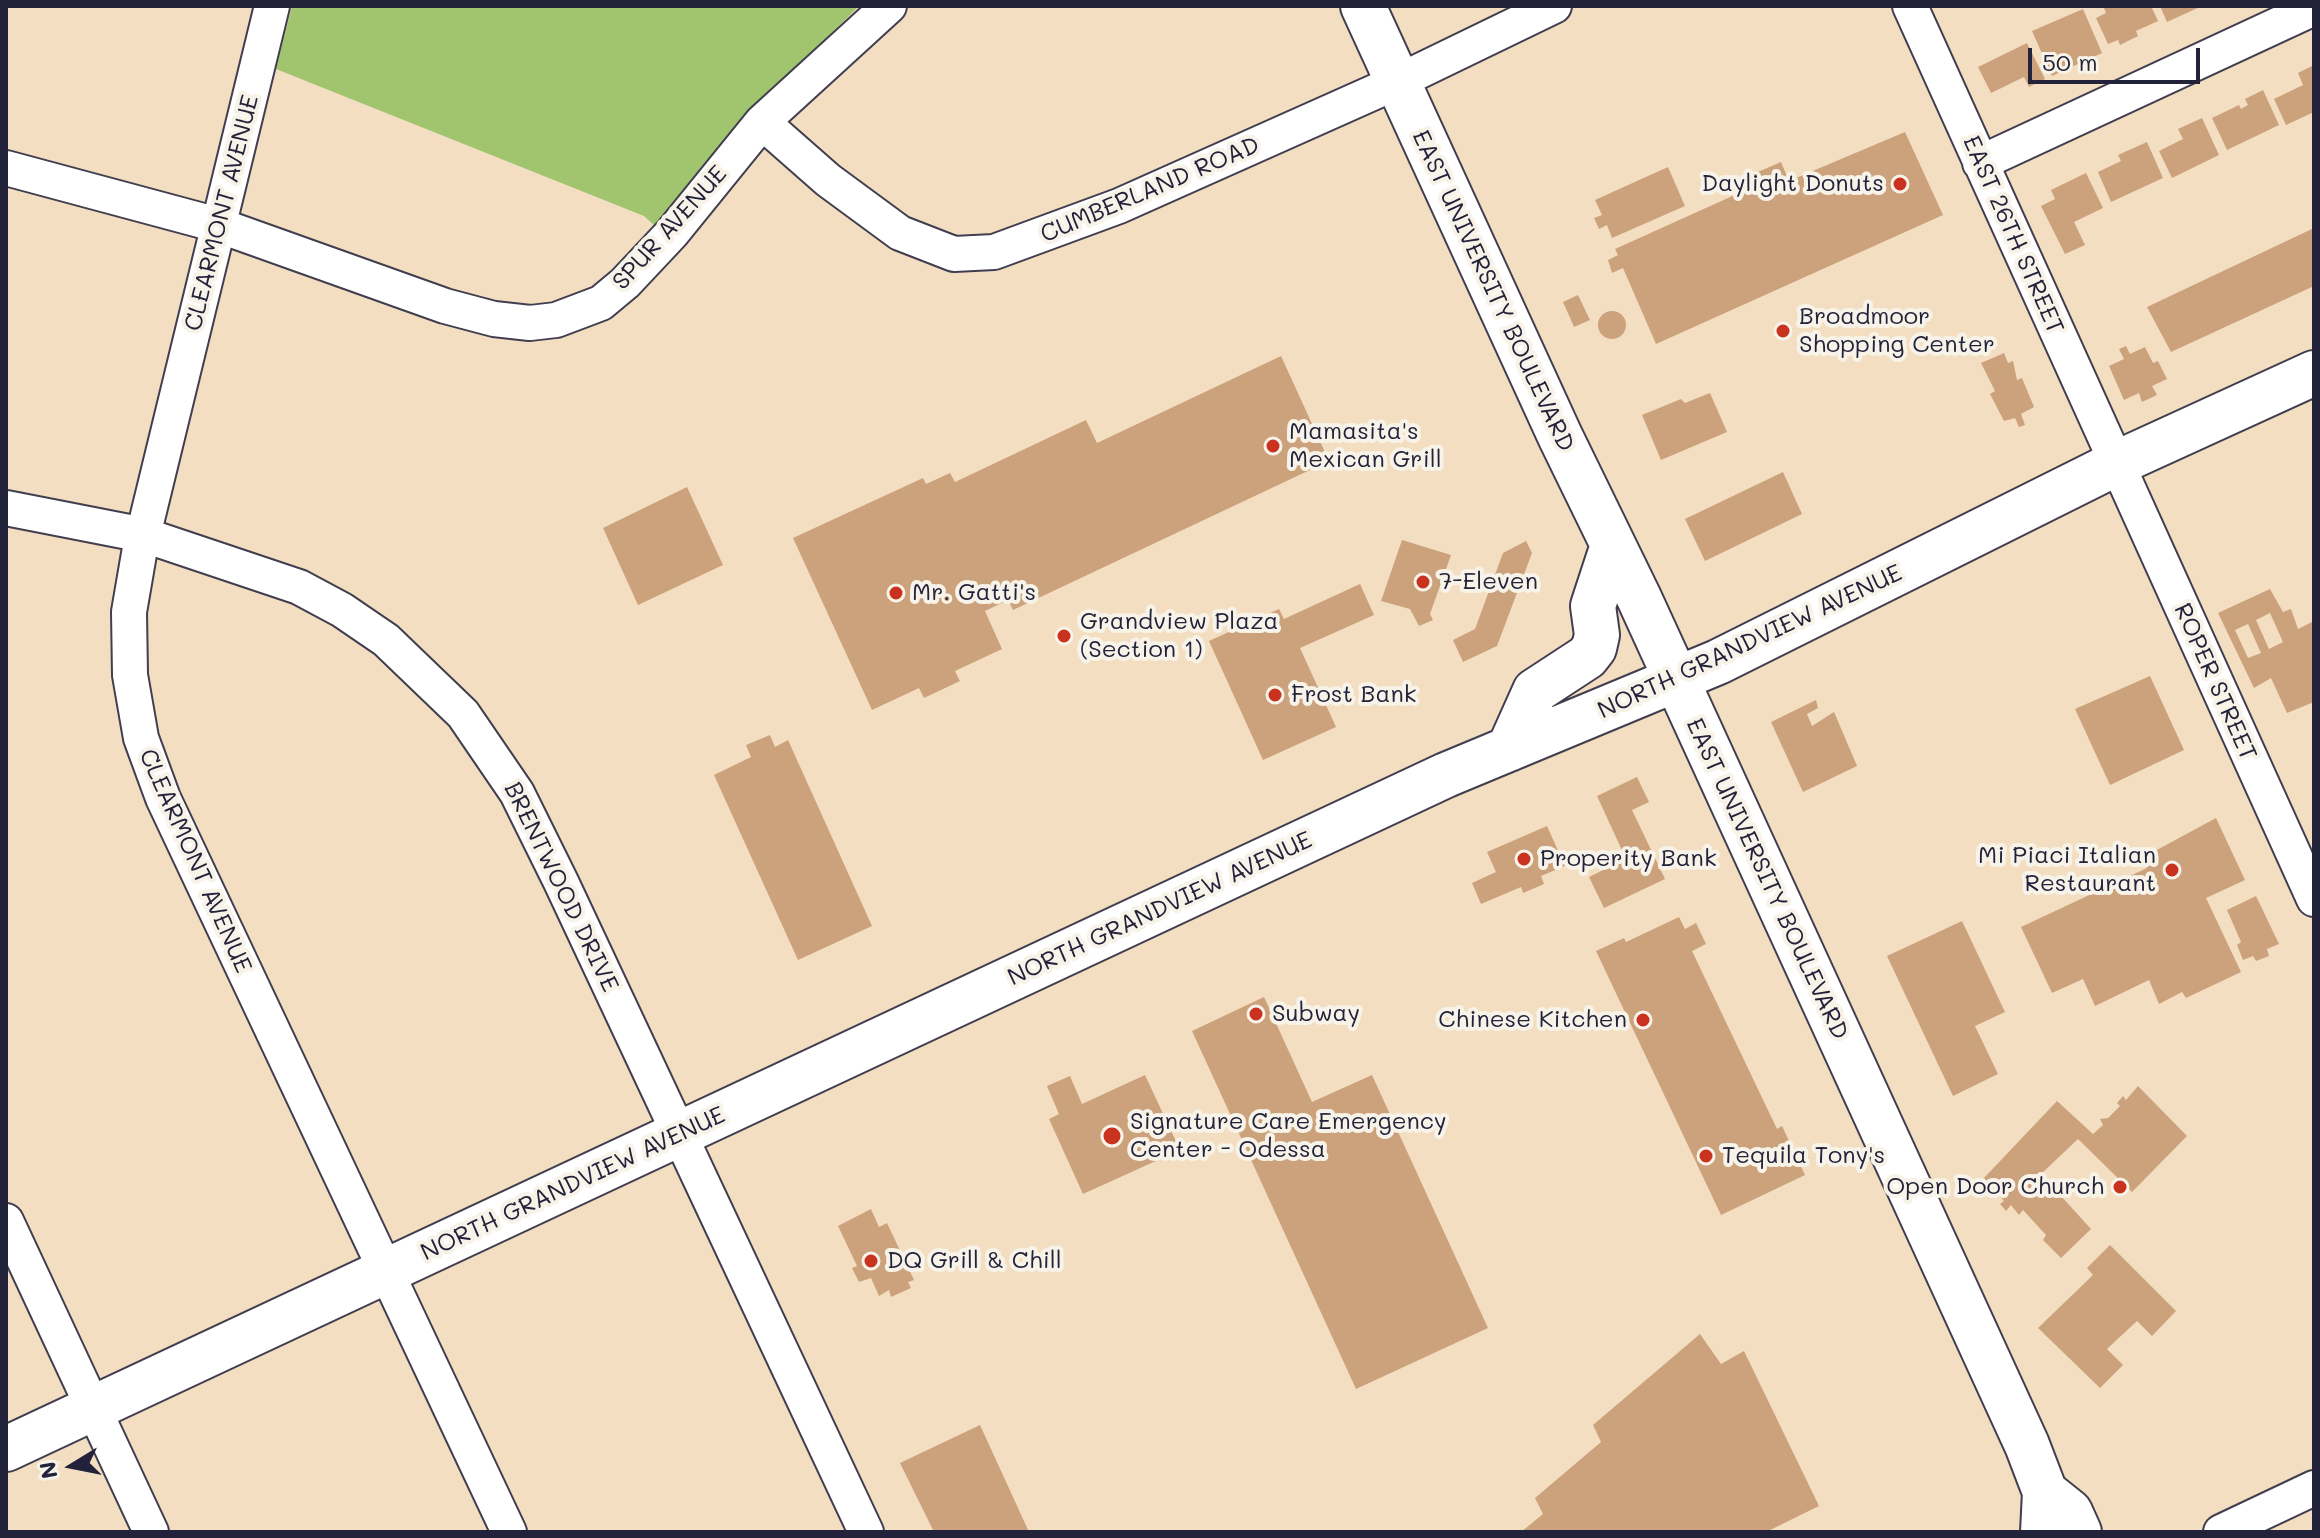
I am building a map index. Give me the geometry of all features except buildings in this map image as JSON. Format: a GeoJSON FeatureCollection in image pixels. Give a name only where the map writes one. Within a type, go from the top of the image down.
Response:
{"type":"FeatureCollection","features":[{"type":"Feature","properties":{"kind":"main road","name":"EAST UNIVERSITY BOULEVARD"},"geometry":{"type":"LineString","coordinates":[[1363,6],[1677,680],[2027,1445],[2044,1512],[2070,1512],[2079,1532]]}},
{"type":"Feature","properties":{"kind":"main road","name":"NORTH GRANDVIEW AVENUE"},"geometry":{"type":"LineString","coordinates":[[6,1449],[1421,787],[1677,680],[2115,464],[2314,373]]}},
{"type":"Feature","properties":{"kind":"main road"},"geometry":{"type":"LineString","coordinates":[[1509,749],[1535,691],[1587,657],[1594,648],[1597,635],[1593,606],[1613,545]]}},
{"type":"Feature","properties":{"kind":"street","name":"CLEARMONT AVENUE"},"geometry":{"type":"LineString","coordinates":[[272,6],[144,535],[129,612],[130,675],[141,738],[163,798],[509,1532]]}},
{"type":"Feature","properties":{"kind":"street","name":"SPUR AVENUE"},"geometry":{"type":"LineString","coordinates":[[6,168],[218,225],[445,306],[494,319],[530,323],[556,320],[601,303],[625,283],[672,233],[762,122],[889,6]]}},
{"type":"Feature","properties":{"kind":"street","name":"CUMBERLAND ROAD"},"geometry":{"type":"LineString","coordinates":[[762,122],[889,227],[937,250],[972,255],[1024,244],[1078,223],[1397,82],[1554,6]]}},
{"type":"Feature","properties":{"kind":"street","name":"EAST 26TH STREET"},"geometry":{"type":"LineString","coordinates":[[1910,6],[2115,464]]}},
{"type":"Feature","properties":{"kind":"street"},"geometry":{"type":"LineString","coordinates":[[1980,163],[2314,8]]}},
{"type":"Feature","properties":{"kind":"street","name":"ROPER STREET"},"geometry":{"type":"LineString","coordinates":[[2115,464],[2314,899]]}},
{"type":"Feature","properties":{"kind":"street","name":"BRENTWOOD DRIVE"},"geometry":{"type":"LineString","coordinates":[[6,508],[144,535],[264,573],[342,610],[386,640],[463,714],[517,793],[681,1134],[866,1532]]}},
{"type":"Feature","properties":{"kind":"street"},"geometry":{"type":"LineString","coordinates":[[6,1221],[151,1532]]}},
{"type":"Feature","properties":{"kind":"street"},"geometry":{"type":"LineString","coordinates":[[2221,1532],[2314,1488]]}},
{"type":"Feature","properties":{"kind":"green space"},"geometry":{"type":"Polygon","coordinates":[[[292,6],[859,6],[739,124],[655,226],[644,216],[276,69],[292,6]]]}},
{"type":"Feature","properties":{"kind":"place","name":"Daylight Donuts"},"geometry":{"type":"Point","coordinates":[1900,184]}},
{"type":"Feature","properties":{"kind":"place","name":"Broadmoor Shopping Center"},"geometry":{"type":"Point","coordinates":[1783,331]}},
{"type":"Feature","properties":{"kind":"place","name":"Mamasita's Mexican Grill"},"geometry":{"type":"Point","coordinates":[1273,446]}},
{"type":"Feature","properties":{"kind":"place","name":"7-Eleven"},"geometry":{"type":"Point","coordinates":[1423,582]}},
{"type":"Feature","properties":{"kind":"place","name":"Mr. Gatti's"},"geometry":{"type":"Point","coordinates":[896,593]}},
{"type":"Feature","properties":{"kind":"place","name":"Grandview Plaza (Section 1)"},"geometry":{"type":"Point","coordinates":[1064,636]}},
{"type":"Feature","properties":{"kind":"place","name":"Frost Bank"},"geometry":{"type":"Point","coordinates":[1275,695]}},
{"type":"Feature","properties":{"kind":"place","name":"Properity Bank"},"geometry":{"type":"Point","coordinates":[1524,859]}},
{"type":"Feature","properties":{"kind":"place","name":"Mi Piaci Italian Restaurant"},"geometry":{"type":"Point","coordinates":[2172,870]}},
{"type":"Feature","properties":{"kind":"place","name":"Subway"},"geometry":{"type":"Point","coordinates":[1256,1014]}},
{"type":"Feature","properties":{"kind":"place","name":"Chinese Kitchen"},"geometry":{"type":"Point","coordinates":[1643,1020]}},
{"type":"Feature","properties":{"kind":"place","name":"Signature Care Emergency Center - Odessa"},"geometry":{"type":"Point","coordinates":[1112,1136]}},
{"type":"Feature","properties":{"kind":"place","name":"Tequila Tony's"},"geometry":{"type":"Point","coordinates":[1706,1156]}},
{"type":"Feature","properties":{"kind":"place","name":"Open Door Church"},"geometry":{"type":"Point","coordinates":[2120,1187]}},
{"type":"Feature","properties":{"kind":"place","name":"DQ Grill & Chill"},"geometry":{"type":"Point","coordinates":[871,1261]}}]}
